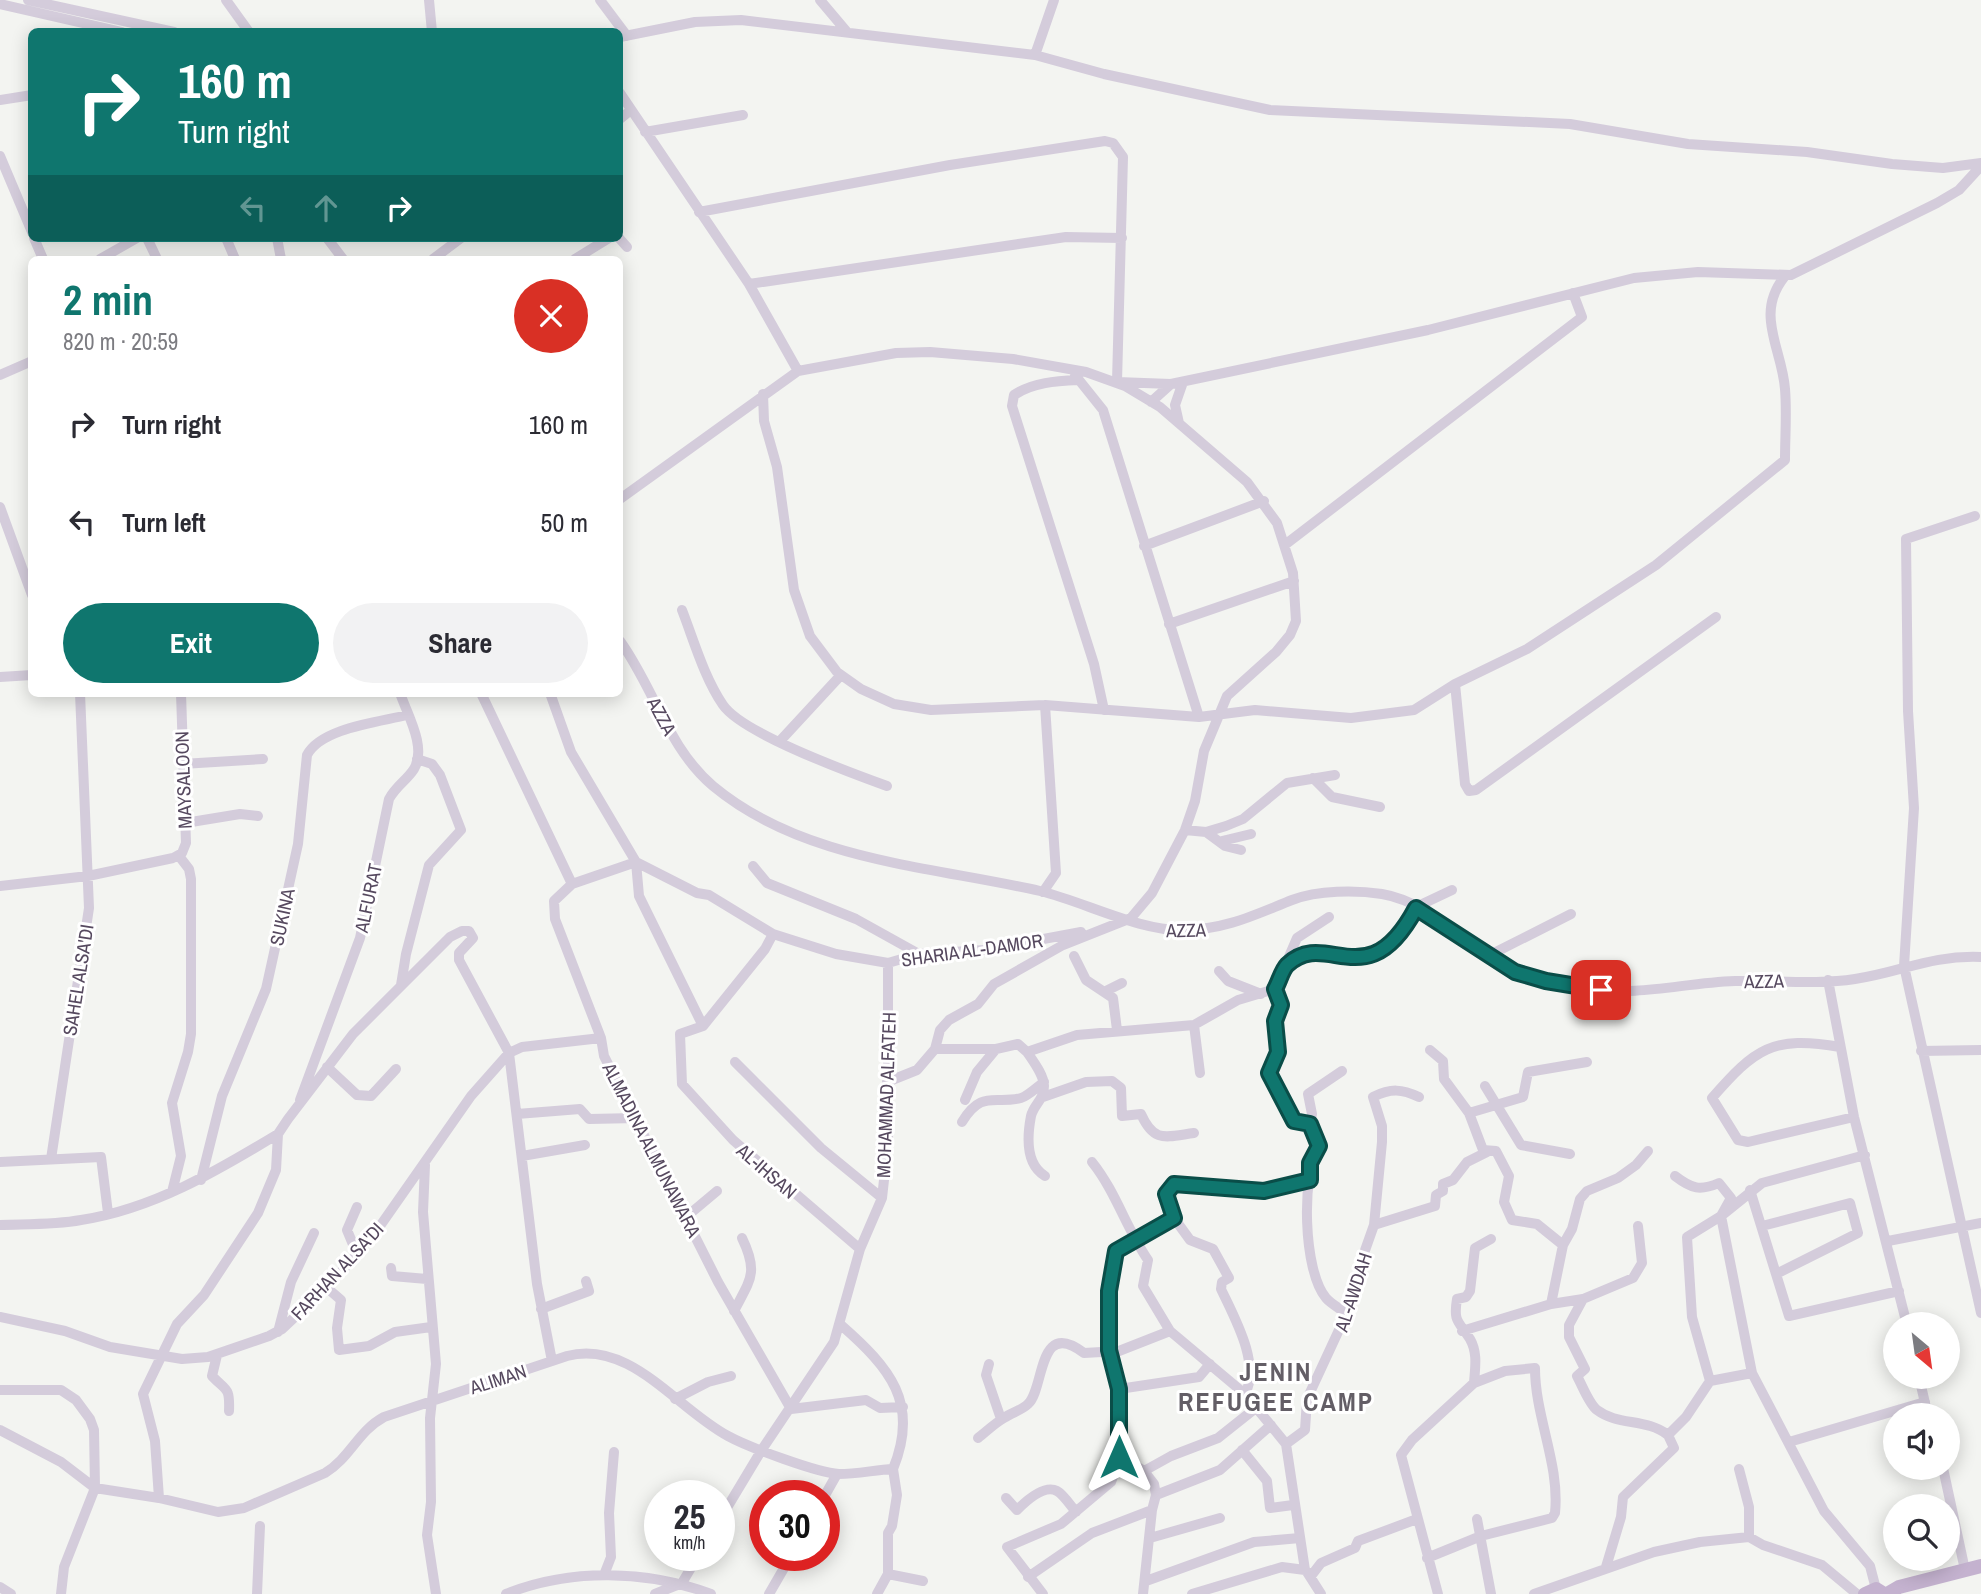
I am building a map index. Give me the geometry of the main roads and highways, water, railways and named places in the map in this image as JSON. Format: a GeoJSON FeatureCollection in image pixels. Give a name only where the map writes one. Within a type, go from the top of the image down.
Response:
{"type":"FeatureCollection","features":[{"type":"Feature","properties":{"kind":"main road"},"geometry":{"type":"LineString","coordinates":[[1878,1593],[1981,1566]]}},
{"type":"Feature","properties":{"kind":"district","name":"JENIN REFUGEE CAMP"},"geometry":{"type":"Point","coordinates":[1276,1386]}}]}
